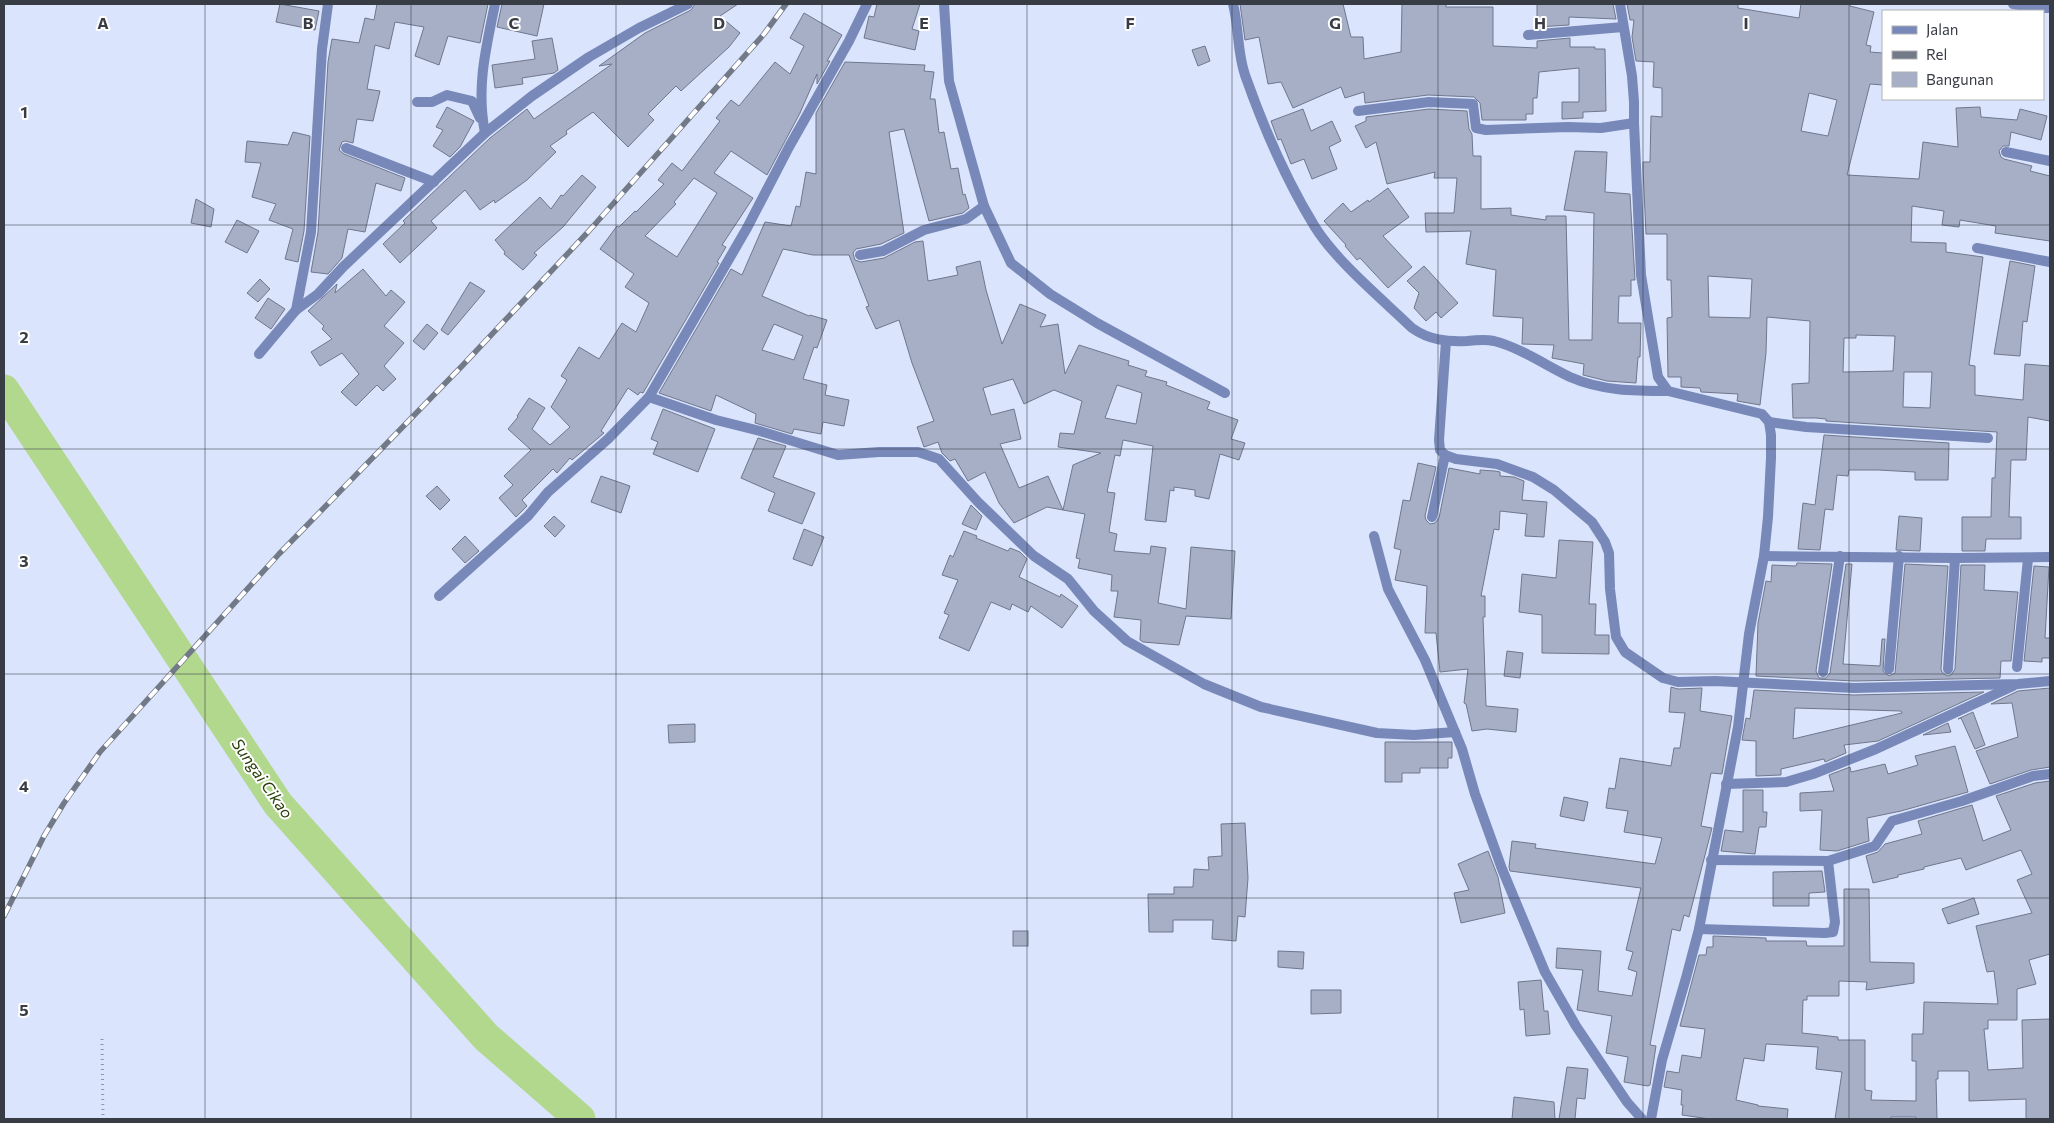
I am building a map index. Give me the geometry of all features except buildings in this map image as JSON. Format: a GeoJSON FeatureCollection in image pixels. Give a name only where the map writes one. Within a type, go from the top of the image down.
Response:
{"type":"FeatureCollection","features":[{"type":"Feature","properties":{"kind":"street"},"geometry":{"type":"LineString","coordinates":[[296,310],[310,232],[322,49],[328,4]]}},
{"type":"Feature","properties":{"kind":"street"},"geometry":{"type":"LineString","coordinates":[[484,128],[480,89],[495,4]]}},
{"type":"Feature","properties":{"kind":"street"},"geometry":{"type":"LineString","coordinates":[[259,354],[296,310],[318,294],[343,267],[434,182],[484,128],[589,57],[639,28],[688,4]]}},
{"type":"Feature","properties":{"kind":"street"},"geometry":{"type":"LineString","coordinates":[[439,596],[528,516],[548,492],[608,439],[650,398],[747,228],[789,147],[849,41],[867,4]]}},
{"type":"Feature","properties":{"kind":"street"},"geometry":{"type":"LineString","coordinates":[[944,4],[949,81],[984,206],[1011,264],[1050,294],[1097,323],[1226,393]]}},
{"type":"Feature","properties":{"kind":"street"},"geometry":{"type":"LineString","coordinates":[[1233,4],[1239,50],[1245,74],[1285,170],[1316,228],[1347,265],[1412,328],[1423,336],[1446,341],[1491,340],[1505,344],[1572,378],[1598,387],[1629,391],[1668,391],[1762,414],[1769,422],[1771,458],[1764,556],[1749,634],[1738,727],[1699,929],[1662,1060],[1651,1119]]}},
{"type":"Feature","properties":{"kind":"street"},"geometry":{"type":"LineString","coordinates":[[1620,4],[1634,94],[1641,275],[1658,377],[1668,391]]}},
{"type":"Feature","properties":{"kind":"street"},"geometry":{"type":"LineString","coordinates":[[2013,4],[2050,8]]}},
{"type":"Feature","properties":{"kind":"street"},"geometry":{"type":"LineString","coordinates":[[1528,35],[1623,28]]}},
{"type":"Feature","properties":{"kind":"street"},"geometry":{"type":"LineString","coordinates":[[417,102],[432,102],[447,96],[472,101],[484,128]]}},
{"type":"Feature","properties":{"kind":"street"},"geometry":{"type":"LineString","coordinates":[[1358,112],[1429,102],[1473,104],[1476,128],[1486,130],[1568,127],[1601,128],[1634,123]]}},
{"type":"Feature","properties":{"kind":"street"},"geometry":{"type":"LineString","coordinates":[[346,148],[434,182]]}},
{"type":"Feature","properties":{"kind":"street"},"geometry":{"type":"LineString","coordinates":[[2006,152],[2050,161]]}},
{"type":"Feature","properties":{"kind":"street"},"geometry":{"type":"LineString","coordinates":[[860,255],[883,251],[924,230],[966,219],[984,206]]}},
{"type":"Feature","properties":{"kind":"street"},"geometry":{"type":"LineString","coordinates":[[1976,248],[2050,262]]}},
{"type":"Feature","properties":{"kind":"street"},"geometry":{"type":"LineString","coordinates":[[1446,341],[1439,440],[1440,450],[1445,455],[1456,459],[1497,464],[1533,477],[1554,490],[1592,522],[1605,542],[1608,553],[1616,637],[1624,652],[1663,678],[1678,682],[1854,688],[2018,684],[2050,681]]}},
{"type":"Feature","properties":{"kind":"street"},"geometry":{"type":"LineString","coordinates":[[650,398],[716,420],[760,431],[838,455],[918,452],[939,459],[978,502],[1034,556],[1068,579],[1094,611],[1127,641],[1204,684],[1261,707],[1377,733],[1414,735],[1455,732]]}},
{"type":"Feature","properties":{"kind":"street"},"geometry":{"type":"LineString","coordinates":[[1769,422],[1844,430],[1988,438]]}},
{"type":"Feature","properties":{"kind":"street"},"geometry":{"type":"LineString","coordinates":[[1432,517],[1445,455]]}},
{"type":"Feature","properties":{"kind":"street"},"geometry":{"type":"LineString","coordinates":[[1374,536],[1388,589],[1426,660],[1462,749],[1475,794],[1502,868],[1545,972],[1576,1026],[1627,1102],[1642,1119]]}},
{"type":"Feature","properties":{"kind":"street"},"geometry":{"type":"LineString","coordinates":[[1764,556],[2050,558]]}},
{"type":"Feature","properties":{"kind":"street"},"geometry":{"type":"LineString","coordinates":[[1823,672],[1840,556]]}},
{"type":"Feature","properties":{"kind":"street"},"geometry":{"type":"LineString","coordinates":[[1889,669],[1899,556]]}},
{"type":"Feature","properties":{"kind":"street"},"geometry":{"type":"LineString","coordinates":[[1948,669],[1955,558]]}},
{"type":"Feature","properties":{"kind":"street"},"geometry":{"type":"LineString","coordinates":[[2018,667],[2028,559]]}},
{"type":"Feature","properties":{"kind":"street"},"geometry":{"type":"LineString","coordinates":[[1726,784],[1786,782],[1813,774],[1876,749],[2018,684]]}},
{"type":"Feature","properties":{"kind":"street"},"geometry":{"type":"LineString","coordinates":[[1711,860],[1828,861],[1875,846],[1892,821],[1962,801],[2033,776],[2050,774]]}},
{"type":"Feature","properties":{"kind":"street"},"geometry":{"type":"LineString","coordinates":[[1699,929],[1833,932],[1835,922],[1828,861]]}},
{"type":"Feature","properties":{"kind":"path"},"geometry":{"type":"LineString","coordinates":[[102,1039],[103,1119]]}},
{"type":"Feature","properties":{"kind":"waterway","name":"Sungai Cikao"},"geometry":{"type":"LineString","coordinates":[[4,390],[278,804],[486,1037],[580,1119]]}},
{"type":"Feature","properties":{"kind":"railway"},"geometry":{"type":"LineString","coordinates":[[4,916],[44,836],[64,803],[100,752],[279,554],[463,365],[588,232],[764,34],[786,4]]}}]}
